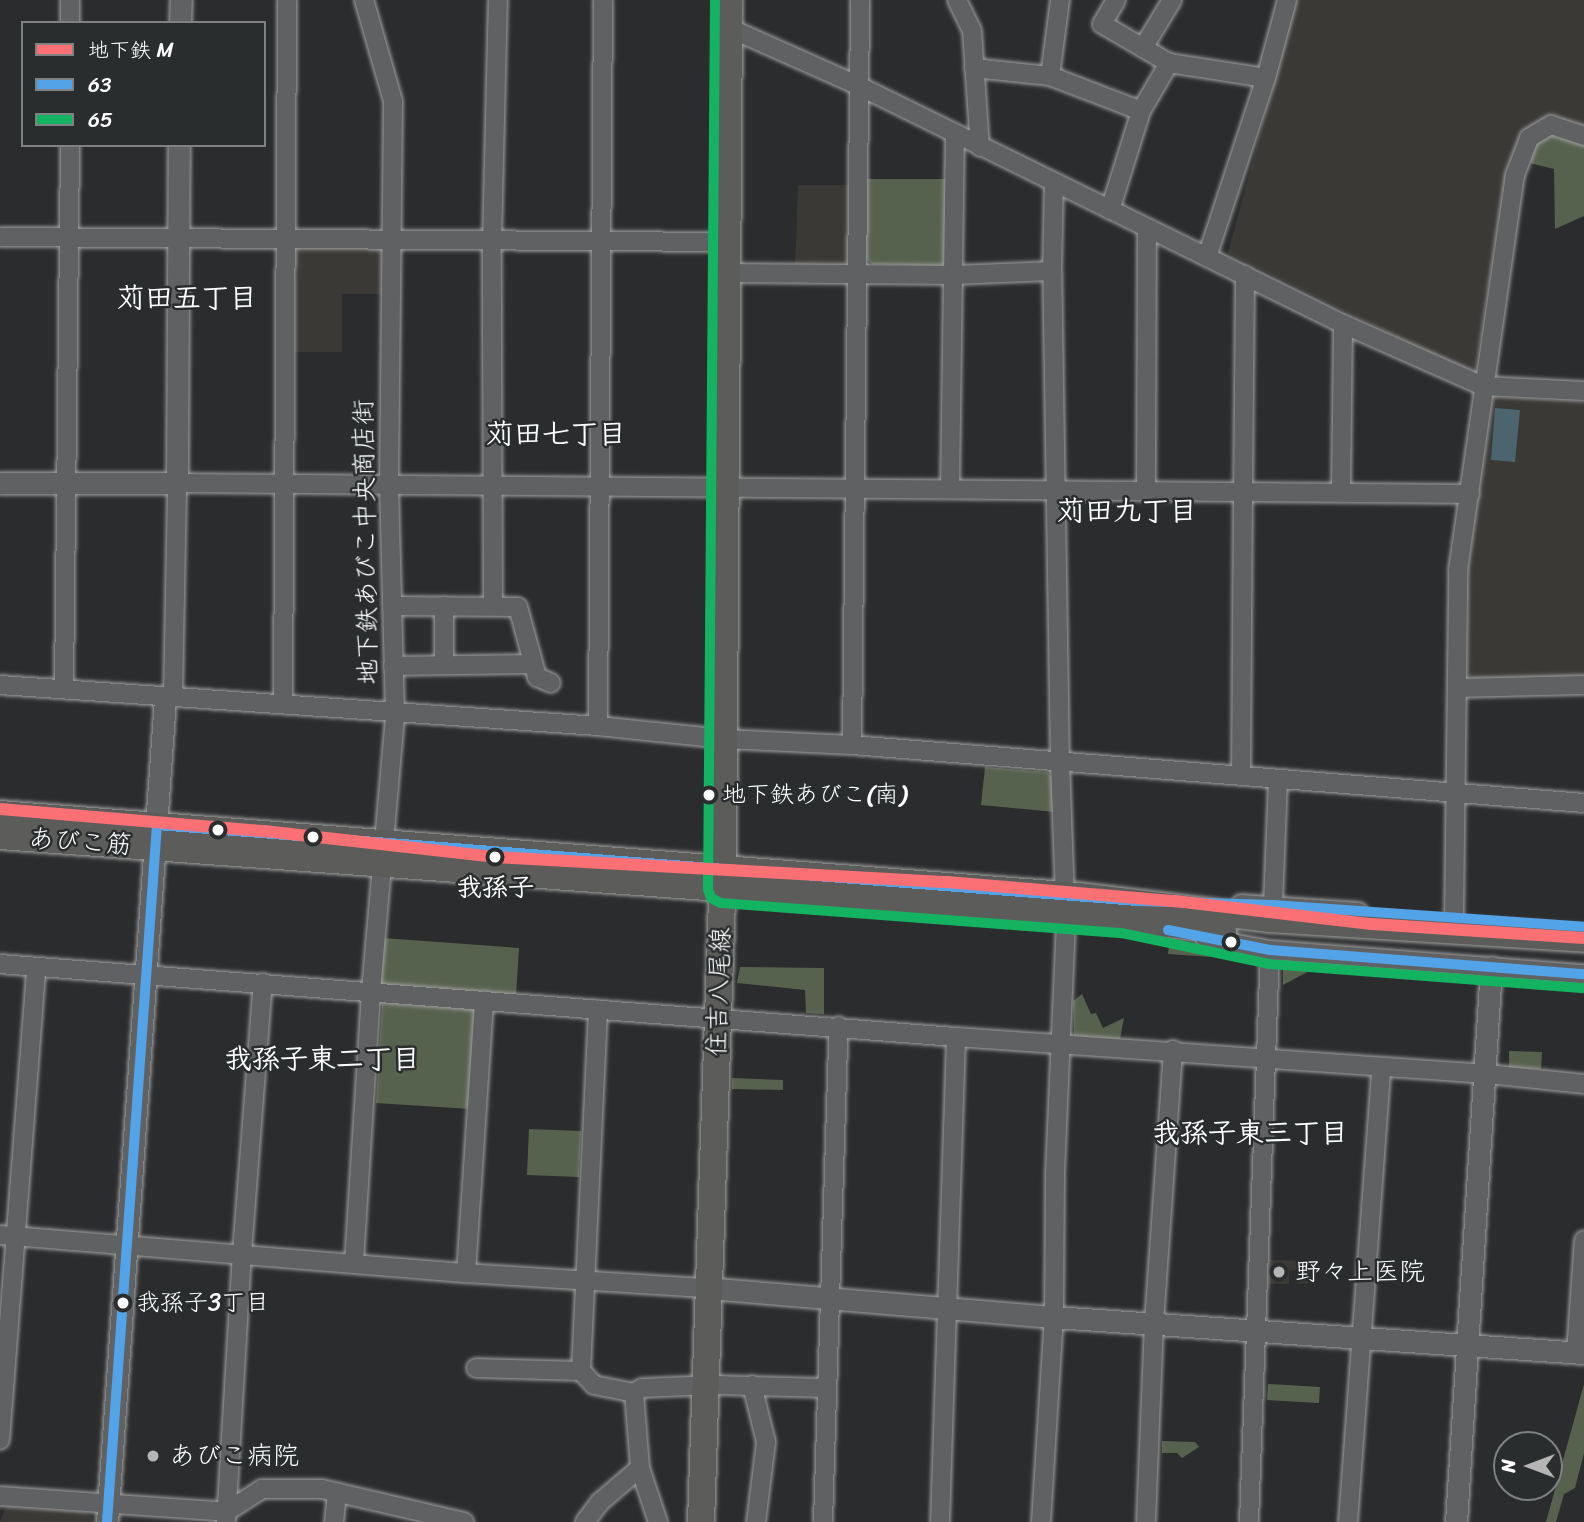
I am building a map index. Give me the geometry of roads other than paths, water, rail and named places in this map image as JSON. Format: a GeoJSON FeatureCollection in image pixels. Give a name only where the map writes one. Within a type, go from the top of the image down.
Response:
{"type":"FeatureCollection","features":[{"type":"Feature","properties":{"kind":"main road","name":"住吉八尾線"},"geometry":{"type":"LineString","coordinates":[[701,1522],[723,879],[725,273],[729,0]]}},
{"type":"Feature","properties":{"kind":"main road","name":"あびこ筋"},"geometry":{"type":"LineString","coordinates":[[0,814],[157,836],[1131,910],[1270,935],[1514,945],[1584,939]]}},
{"type":"Feature","properties":{"kind":"main road","name":"あびこ筋"},"geometry":{"type":"LineString","coordinates":[[0,836],[157,836]]}},
{"type":"Feature","properties":{"kind":"main road","name":"あびこ筋"},"geometry":{"type":"LineString","coordinates":[[1514,945],[1584,957]]}},
{"type":"Feature","properties":{"kind":"street"},"geometry":{"type":"LineString","coordinates":[[70,21],[71,0]]}},
{"type":"Feature","properties":{"kind":"street"},"geometry":{"type":"LineString","coordinates":[[180,21],[181,0]]}},
{"type":"Feature","properties":{"kind":"street"},"geometry":{"type":"LineString","coordinates":[[283,704],[287,0]]}},
{"type":"Feature","properties":{"kind":"street","name":"地下鉄あびこ中央商店街"},"geometry":{"type":"LineString","coordinates":[[354,1263],[371,991],[396,714],[389,485],[393,101],[364,0]]}},
{"type":"Feature","properties":{"kind":"street"},"geometry":{"type":"LineString","coordinates":[[493,606],[495,486],[492,242],[498,0]]}},
{"type":"Feature","properties":{"kind":"street"},"geometry":{"type":"LineString","coordinates":[[598,726],[603,0]]}},
{"type":"Feature","properties":{"kind":"street"},"geometry":{"type":"LineString","coordinates":[[852,745],[860,0]]}},
{"type":"Feature","properties":{"kind":"street"},"geometry":{"type":"LineString","coordinates":[[959,0],[972,31],[980,147]]}},
{"type":"Feature","properties":{"kind":"street"},"geometry":{"type":"LineString","coordinates":[[1050,75],[1060,0]]}},
{"type":"Feature","properties":{"kind":"street"},"geometry":{"type":"LineString","coordinates":[[1116,0],[1102,24],[1169,63],[1266,78]]}},
{"type":"Feature","properties":{"kind":"street"},"geometry":{"type":"LineString","coordinates":[[1143,48],[1172,0]]}},
{"type":"Feature","properties":{"kind":"street"},"geometry":{"type":"LineString","coordinates":[[1207,257],[1266,78],[1287,0]]}},
{"type":"Feature","properties":{"kind":"street"},"geometry":{"type":"LineString","coordinates":[[729,28],[858,85],[1343,324],[1483,386],[1584,391]]}},
{"type":"Feature","properties":{"kind":"street"},"geometry":{"type":"LineString","coordinates":[[1110,210],[1141,111],[1169,63]]}},
{"type":"Feature","properties":{"kind":"street"},"geometry":{"type":"LineString","coordinates":[[974,68],[1050,75],[1141,111]]}},
{"type":"Feature","properties":{"kind":"street"},"geometry":{"type":"LineString","coordinates":[[1454,919],[1458,570],[1515,175],[1529,138],[1551,125],[1584,136]]}},
{"type":"Feature","properties":{"kind":"street"},"geometry":{"type":"LineString","coordinates":[[950,489],[955,134]]}},
{"type":"Feature","properties":{"kind":"street"},"geometry":{"type":"LineString","coordinates":[[64,689],[70,147]]}},
{"type":"Feature","properties":{"kind":"street"},"geometry":{"type":"LineString","coordinates":[[107,1513],[145,976],[169,698],[177,483],[179,147]]}},
{"type":"Feature","properties":{"kind":"street"},"geometry":{"type":"LineString","coordinates":[[1041,1522],[1054,1317],[1066,904],[1060,763],[1052,271],[1054,183]]}},
{"type":"Feature","properties":{"kind":"street"},"geometry":{"type":"LineString","coordinates":[[1146,491],[1147,228]]}},
{"type":"Feature","properties":{"kind":"street"},"geometry":{"type":"LineString","coordinates":[[0,237],[727,242]]}},
{"type":"Feature","properties":{"kind":"street"},"geometry":{"type":"LineString","coordinates":[[725,273],[954,275],[1052,271]]}},
{"type":"Feature","properties":{"kind":"street"},"geometry":{"type":"LineString","coordinates":[[1241,776],[1245,275]]}},
{"type":"Feature","properties":{"kind":"street"},"geometry":{"type":"LineString","coordinates":[[1341,491],[1343,324]]}},
{"type":"Feature","properties":{"kind":"street"},"geometry":{"type":"LineString","coordinates":[[0,483],[601,485],[1470,494]]}},
{"type":"Feature","properties":{"kind":"street"},"geometry":{"type":"LineString","coordinates":[[392,606],[517,607],[537,677],[551,683]]}},
{"type":"Feature","properties":{"kind":"street"},"geometry":{"type":"LineString","coordinates":[[444,606],[444,664]]}},
{"type":"Feature","properties":{"kind":"street"},"geometry":{"type":"LineString","coordinates":[[393,666],[532,664]]}},
{"type":"Feature","properties":{"kind":"street"},"geometry":{"type":"LineString","coordinates":[[0,685],[598,726],[724,739],[852,745],[1584,803]]}},
{"type":"Feature","properties":{"kind":"street"},"geometry":{"type":"LineString","coordinates":[[1457,688],[1584,685]]}},
{"type":"Feature","properties":{"kind":"street"},"geometry":{"type":"LineString","coordinates":[[1273,905],[1278,779]]}},
{"type":"Feature","properties":{"kind":"street"},"geometry":{"type":"LineString","coordinates":[[1131,910],[1273,905],[1584,927]]}},
{"type":"Feature","properties":{"kind":"street"},"geometry":{"type":"LineString","coordinates":[[1131,910],[1270,950],[1584,974]]}},
{"type":"Feature","properties":{"kind":"street"},"geometry":{"type":"LineString","coordinates":[[1249,1522],[1270,950]]}},
{"type":"Feature","properties":{"kind":"street"},"geometry":{"type":"LineString","coordinates":[[0,964],[956,1037],[1173,1050],[1381,1068],[1487,1073],[1584,1084]]}},
{"type":"Feature","properties":{"kind":"street"},"geometry":{"type":"LineString","coordinates":[[0,1440],[7,1236],[36,967]]}},
{"type":"Feature","properties":{"kind":"street"},"geometry":{"type":"LineString","coordinates":[[1457,1522],[1487,1073],[1491,967]]}},
{"type":"Feature","properties":{"kind":"street"},"geometry":{"type":"LineString","coordinates":[[226,1517],[242,1253],[263,983]]}},
{"type":"Feature","properties":{"kind":"street"},"geometry":{"type":"LineString","coordinates":[[466,1273],[484,1001]]}},
{"type":"Feature","properties":{"kind":"street"},"geometry":{"type":"LineString","coordinates":[[581,1371],[598,1009]]}},
{"type":"Feature","properties":{"kind":"street"},"geometry":{"type":"LineString","coordinates":[[823,1522],[828,1298],[839,1026]]}},
{"type":"Feature","properties":{"kind":"street"},"geometry":{"type":"LineString","coordinates":[[940,1522],[956,1037]]}},
{"type":"Feature","properties":{"kind":"street"},"geometry":{"type":"LineString","coordinates":[[1146,1522],[1154,1323],[1173,1050]]}},
{"type":"Feature","properties":{"kind":"street"},"geometry":{"type":"LineString","coordinates":[[1348,1522],[1381,1068]]}},
{"type":"Feature","properties":{"kind":"street"},"geometry":{"type":"LineString","coordinates":[[7,1236],[466,1273],[707,1288],[1054,1317],[1580,1353],[1584,1240]]}},
{"type":"Feature","properties":{"kind":"street"},"geometry":{"type":"LineString","coordinates":[[476,1368],[581,1371],[594,1385],[634,1393],[642,1388],[705,1386],[828,1388]]}},
{"type":"Feature","properties":{"kind":"street"},"geometry":{"type":"LineString","coordinates":[[752,1385],[766,1442],[756,1522]]}},
{"type":"Feature","properties":{"kind":"street"},"geometry":{"type":"LineString","coordinates":[[634,1393],[640,1468],[657,1522]]}},
{"type":"Feature","properties":{"kind":"street"},"geometry":{"type":"LineString","coordinates":[[585,1522],[600,1502],[640,1468]]}},
{"type":"Feature","properties":{"kind":"street"},"geometry":{"type":"LineString","coordinates":[[0,1496],[107,1513],[226,1517],[262,1489],[337,1492],[409,1515],[464,1522]]}},
{"type":"Feature","properties":{"kind":"street"},"geometry":{"type":"LineString","coordinates":[[334,1522],[337,1492]]}},
{"type":"Feature","properties":{"kind":"water"},"geometry":{"type":"Polygon","coordinates":[[[1495,408],[1520,410],[1515,462],[1491,460],[1495,408]]]}},
{"type":"Feature","properties":{"kind":"metro line","name":"M"},"geometry":{"type":"LineString","coordinates":[[0,809],[264,831],[495,857],[947,882],[1175,901],[1372,924],[1584,938]]}},
{"type":"Feature","properties":{"kind":"place","name":"地下鉄あびこ(南)"},"geometry":{"type":"Point","coordinates":[709,795]}},
{"type":"Feature","properties":{"kind":"place","name":"我孫子"},"geometry":{"type":"Point","coordinates":[495,857]}},
{"type":"Feature","properties":{"kind":"place","name":"野々上医院"},"geometry":{"type":"Point","coordinates":[1279,1272]}},
{"type":"Feature","properties":{"kind":"place","name":"我孫子3丁目"},"geometry":{"type":"Point","coordinates":[123,1303]}},
{"type":"Feature","properties":{"kind":"place","name":"あびこ病院"},"geometry":{"type":"Point","coordinates":[153,1456]}},
{"type":"Feature","properties":{"kind":"district","name":"苅田五丁目"},"geometry":{"type":"Point","coordinates":[187,298]}},
{"type":"Feature","properties":{"kind":"district","name":"苅田七丁目"},"geometry":{"type":"Point","coordinates":[556,434]}},
{"type":"Feature","properties":{"kind":"district","name":"苅田九丁目"},"geometry":{"type":"Point","coordinates":[1127,511]}},
{"type":"Feature","properties":{"kind":"district","name":"我孫子東二丁目"},"geometry":{"type":"Point","coordinates":[322,1059]}},
{"type":"Feature","properties":{"kind":"district","name":"我孫子東三丁目"},"geometry":{"type":"Point","coordinates":[1250,1133]}}]}
